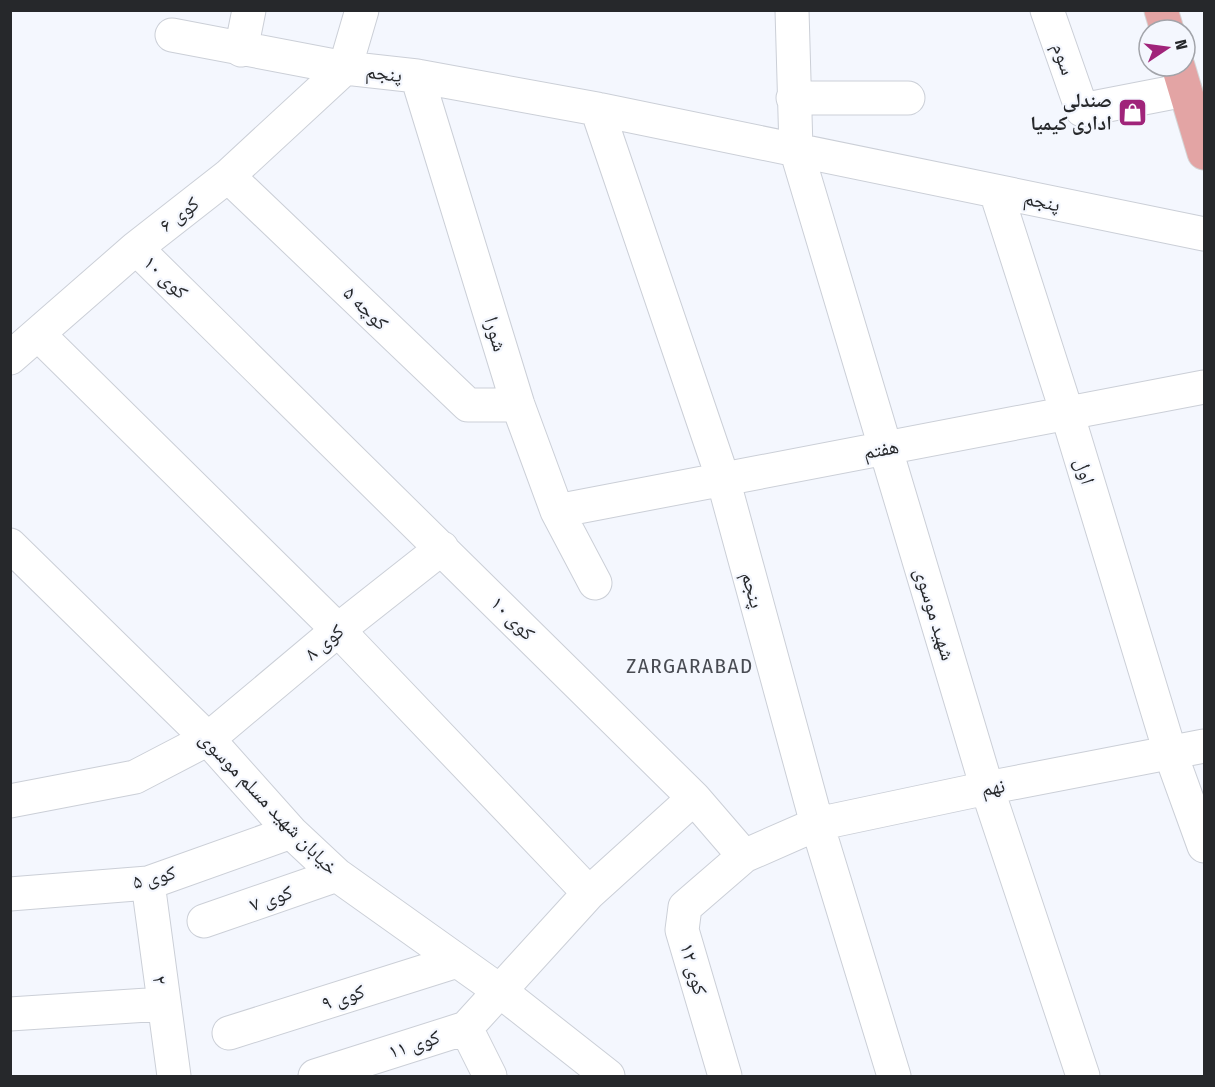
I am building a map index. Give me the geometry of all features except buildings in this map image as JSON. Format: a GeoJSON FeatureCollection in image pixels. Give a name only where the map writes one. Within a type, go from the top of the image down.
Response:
{"type":"FeatureCollection","features":[{"type":"Feature","properties":{"kind":"main road"},"geometry":{"type":"LineString","coordinates":[[1181,78],[1204,153]]}},
{"type":"Feature","properties":{"kind":"street"},"geometry":{"type":"LineString","coordinates":[[241,50],[249,10]]}},
{"type":"Feature","properties":{"kind":"street"},"geometry":{"type":"LineString","coordinates":[[345,68],[362,10]]}},
{"type":"Feature","properties":{"kind":"street","name":"شهید موسوی"},"geometry":{"type":"LineString","coordinates":[[792,10],[796,149],[987,788],[1083,1077]]}},
{"type":"Feature","properties":{"kind":"street","name":"سوم"},"geometry":{"type":"LineString","coordinates":[[1047,10],[1082,110],[1181,78]]}},
{"type":"Feature","properties":{"kind":"street","name":"پنجم"},"geometry":{"type":"LineString","coordinates":[[172,35],[241,50],[345,68],[417,76],[597,109],[1204,234]]}},
{"type":"Feature","properties":{"kind":"street","name":"کوی ۶"},"geometry":{"type":"LineString","coordinates":[[10,358],[136,248],[228,176],[345,68]]}},
{"type":"Feature","properties":{"kind":"street","name":"شورا"},"geometry":{"type":"LineString","coordinates":[[417,76],[518,405],[557,511],[595,583]]}},
{"type":"Feature","properties":{"kind":"street"},"geometry":{"type":"LineString","coordinates":[[793,98],[908,98]]}},
{"type":"Feature","properties":{"kind":"street","name":"پنجم"},"geometry":{"type":"LineString","coordinates":[[597,109],[723,479],[817,824],[894,1077]]}},
{"type":"Feature","properties":{"kind":"street","name":"کوچه ۵"},"geometry":{"type":"LineString","coordinates":[[228,176],[468,405],[518,405]]}},
{"type":"Feature","properties":{"kind":"street","name":"اول"},"geometry":{"type":"LineString","coordinates":[[996,192],[1067,413],[1170,752],[1204,846]]}},
{"type":"Feature","properties":{"kind":"street","name":"کوی ۱۰"},"geometry":{"type":"LineString","coordinates":[[136,248],[694,798],[744,856]]}},
{"type":"Feature","properties":{"kind":"street"},"geometry":{"type":"LineString","coordinates":[[39,335],[338,630],[589,893]]}},
{"type":"Feature","properties":{"kind":"street","name":"هفتم"},"geometry":{"type":"LineString","coordinates":[[557,511],[1204,387]]}},
{"type":"Feature","properties":{"kind":"street","name":"خیابان شهید مسلم موسوی"},"geometry":{"type":"LineString","coordinates":[[10,546],[208,738],[291,831],[337,875],[500,991],[608,1077]]}},
{"type":"Feature","properties":{"kind":"street","name":"کوی ۸"},"geometry":{"type":"LineString","coordinates":[[10,801],[135,777],[208,738],[338,630],[442,548]]}},
{"type":"Feature","properties":{"kind":"street","name":"نهم"},"geometry":{"type":"LineString","coordinates":[[817,824],[1204,746]]}},
{"type":"Feature","properties":{"kind":"street"},"geometry":{"type":"LineString","coordinates":[[500,991],[589,893],[694,798]]}},
{"type":"Feature","properties":{"kind":"street","name":"کوی ۱۲"},"geometry":{"type":"LineString","coordinates":[[725,1077],[682,930],[685,907],[744,856],[817,824]]}},
{"type":"Feature","properties":{"kind":"street","name":"کوی ۵"},"geometry":{"type":"LineString","coordinates":[[10,894],[148,883],[291,831]]}},
{"type":"Feature","properties":{"kind":"street","name":"کوی ۷"},"geometry":{"type":"LineString","coordinates":[[204,921],[337,875]]}},
{"type":"Feature","properties":{"kind":"street","name":"۲"},"geometry":{"type":"LineString","coordinates":[[148,883],[174,1077]]}},
{"type":"Feature","properties":{"kind":"street","name":"کوی ۹"},"geometry":{"type":"LineString","coordinates":[[229,1033],[457,961]]}},
{"type":"Feature","properties":{"kind":"street","name":"کوی ۱۱"},"geometry":{"type":"LineString","coordinates":[[315,1077],[466,1028],[500,991]]}},
{"type":"Feature","properties":{"kind":"street"},"geometry":{"type":"LineString","coordinates":[[10,1014],[163,1004]]}},
{"type":"Feature","properties":{"kind":"street"},"geometry":{"type":"LineString","coordinates":[[466,1028],[490,1077]]}},
{"type":"Feature","properties":{"kind":"place","name":"صندلی اداری کیمیا"},"geometry":{"type":"Point","coordinates":[1133,112]}},
{"type":"Feature","properties":{"kind":"district","name":"ZARGARABAD"},"geometry":{"type":"Point","coordinates":[690,666]}}]}
